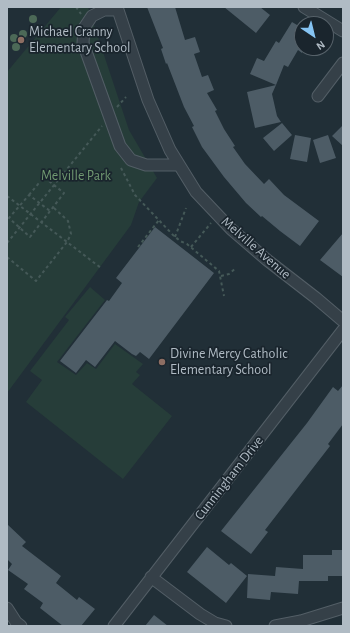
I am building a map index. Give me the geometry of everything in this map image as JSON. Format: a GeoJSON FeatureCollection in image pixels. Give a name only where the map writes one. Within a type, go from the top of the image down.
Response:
{"type":"FeatureCollection","features":[{"type":"Feature","properties":{"kind":"street"},"geometry":{"type":"LineString","coordinates":[[304,7],[343,31]]}},
{"type":"Feature","properties":{"kind":"street","name":"Melville Avenue"},"geometry":{"type":"LineString","coordinates":[[179,165],[146,165],[131,160],[120,146],[83,43],[84,28],[92,16],[104,10],[118,8],[148,100],[170,150],[196,192],[231,229],[343,321]]}},
{"type":"Feature","properties":{"kind":"street"},"geometry":{"type":"LineString","coordinates":[[318,96],[343,63]]}},
{"type":"Feature","properties":{"kind":"street","name":"Cunningham Drive"},"geometry":{"type":"LineString","coordinates":[[114,626],[343,330]]}},
{"type":"Feature","properties":{"kind":"street"},"geometry":{"type":"LineString","coordinates":[[151,577],[200,614],[215,623],[226,626]]}},
{"type":"Feature","properties":{"kind":"street"},"geometry":{"type":"LineString","coordinates":[[7,608],[16,622],[22,626]]}},
{"type":"Feature","properties":{"kind":"street"},"geometry":{"type":"LineString","coordinates":[[275,626],[301,621],[343,608]]}},
{"type":"Feature","properties":{"kind":"path"},"geometry":{"type":"LineString","coordinates":[[76,7],[81,14],[82,19]]}},
{"type":"Feature","properties":{"kind":"path"},"geometry":{"type":"LineString","coordinates":[[7,243],[126,97]]}},
{"type":"Feature","properties":{"kind":"path"},"geometry":{"type":"LineString","coordinates":[[121,168],[136,194],[175,237],[191,247],[219,271],[224,296]]}},
{"type":"Feature","properties":{"kind":"path"},"geometry":{"type":"LineString","coordinates":[[44,177],[54,185],[64,193],[30,237],[9,218],[44,177]]}},
{"type":"Feature","properties":{"kind":"path"},"geometry":{"type":"LineString","coordinates":[[29,195],[50,211]]}},
{"type":"Feature","properties":{"kind":"path"},"geometry":{"type":"LineString","coordinates":[[7,196],[101,268]]}},
{"type":"Feature","properties":{"kind":"path"},"geometry":{"type":"LineString","coordinates":[[7,257],[36,280],[67,242],[71,234],[68,221],[53,207]]}},
{"type":"Feature","properties":{"kind":"path"},"geometry":{"type":"LineString","coordinates":[[175,237],[186,208]]}},
{"type":"Feature","properties":{"kind":"path"},"geometry":{"type":"LineString","coordinates":[[191,247],[218,215]]}},
{"type":"Feature","properties":{"kind":"path"},"geometry":{"type":"LineString","coordinates":[[138,247],[159,220]]}},
{"type":"Feature","properties":{"kind":"path"},"geometry":{"type":"LineString","coordinates":[[221,276],[229,274],[236,268]]}},
{"type":"Feature","properties":{"kind":"green space","name":"Melville Park"},"geometry":{"type":"Polygon","coordinates":[[[61,7],[88,7],[129,130],[157,178],[139,202],[131,225],[7,393],[7,72],[61,7]]]}},
{"type":"Feature","properties":{"kind":"green space"},"geometry":{"type":"Polygon","coordinates":[[[90,287],[105,300],[57,362],[76,375],[87,363],[96,369],[115,344],[143,364],[136,372],[140,375],[132,384],[172,416],[123,479],[26,402],[42,380],[30,371],[69,320],[65,317],[90,287]]]}},
{"type":"Feature","properties":{"kind":"building"},"geometry":{"type":"Polygon","coordinates":[[[147,7],[175,7],[185,40],[195,37],[200,52],[194,54],[202,77],[208,75],[214,90],[207,93],[217,110],[215,111],[224,129],[235,146],[233,147],[245,164],[264,184],[269,179],[284,195],[319,221],[300,246],[262,216],[261,217],[246,203],[224,177],[202,147],[192,127],[194,126],[184,107],[167,63],[166,64],[161,49],[163,48],[147,7]]]}},
{"type":"Feature","properties":{"kind":"building"},"geometry":{"type":"Polygon","coordinates":[[[224,7],[260,7],[270,15],[256,33],[224,7]]]}},
{"type":"Feature","properties":{"kind":"building"},"geometry":{"type":"Polygon","coordinates":[[[292,22],[294,23],[294,56],[288,67],[284,65],[276,85],[250,74],[257,58],[264,61],[276,41],[279,43],[292,22]]]}},
{"type":"Feature","properties":{"kind":"building"},"geometry":{"type":"Polygon","coordinates":[[[276,85],[272,94],[277,116],[281,122],[255,128],[247,92],[276,85]]]}},
{"type":"Feature","properties":{"kind":"building"},"geometry":{"type":"Polygon","coordinates":[[[282,123],[292,135],[274,151],[263,138],[282,123]]]}},
{"type":"Feature","properties":{"kind":"building"},"geometry":{"type":"Polygon","coordinates":[[[343,125],[343,146],[332,136],[343,125]]]}},
{"type":"Feature","properties":{"kind":"building"},"geometry":{"type":"Polygon","coordinates":[[[295,135],[311,138],[307,162],[290,159],[295,135]]]}},
{"type":"Feature","properties":{"kind":"building"},"geometry":{"type":"Polygon","coordinates":[[[328,135],[336,158],[320,163],[313,140],[328,135]]]}},
{"type":"Feature","properties":{"kind":"building"},"geometry":{"type":"Polygon","coordinates":[[[155,227],[214,273],[149,359],[140,352],[136,356],[132,354],[115,341],[95,367],[86,360],[76,373],[60,361],[122,283],[116,278],[155,227]]]}},
{"type":"Feature","properties":{"kind":"building"},"geometry":{"type":"Polygon","coordinates":[[[343,233],[343,277],[320,260],[343,233]]]}},
{"type":"Feature","properties":{"kind":"building"},"geometry":{"type":"Polygon","coordinates":[[[343,385],[343,424],[328,444],[330,446],[265,530],[268,532],[251,554],[221,531],[307,423],[333,387],[338,391],[343,385]]]}},
{"type":"Feature","properties":{"kind":"building"},"geometry":{"type":"Polygon","coordinates":[[[7,524],[26,542],[22,546],[61,576],[56,583],[77,600],[79,597],[95,609],[81,626],[63,626],[40,608],[43,603],[24,589],[28,584],[8,570],[12,564],[7,559],[7,524]]]}},
{"type":"Feature","properties":{"kind":"building"},"geometry":{"type":"Polygon","coordinates":[[[207,547],[229,565],[231,563],[247,576],[226,603],[187,572],[207,547]]]}},
{"type":"Feature","properties":{"kind":"building"},"geometry":{"type":"Polygon","coordinates":[[[332,550],[343,550],[343,576],[328,576],[328,581],[299,581],[298,594],[271,592],[270,600],[247,598],[248,574],[275,576],[276,567],[303,569],[303,555],[332,555],[332,550]]]}},
{"type":"Feature","properties":{"kind":"building"},"geometry":{"type":"Polygon","coordinates":[[[154,615],[168,626],[145,626],[154,615]]]}},
{"type":"Feature","properties":{"kind":"place","name":"Michael Cranny Elementary School"},"geometry":{"type":"Point","coordinates":[21,40]}},
{"type":"Feature","properties":{"kind":"place","name":"Divine Mercy Catholic Elementary School"},"geometry":{"type":"Point","coordinates":[162,362]}}]}
